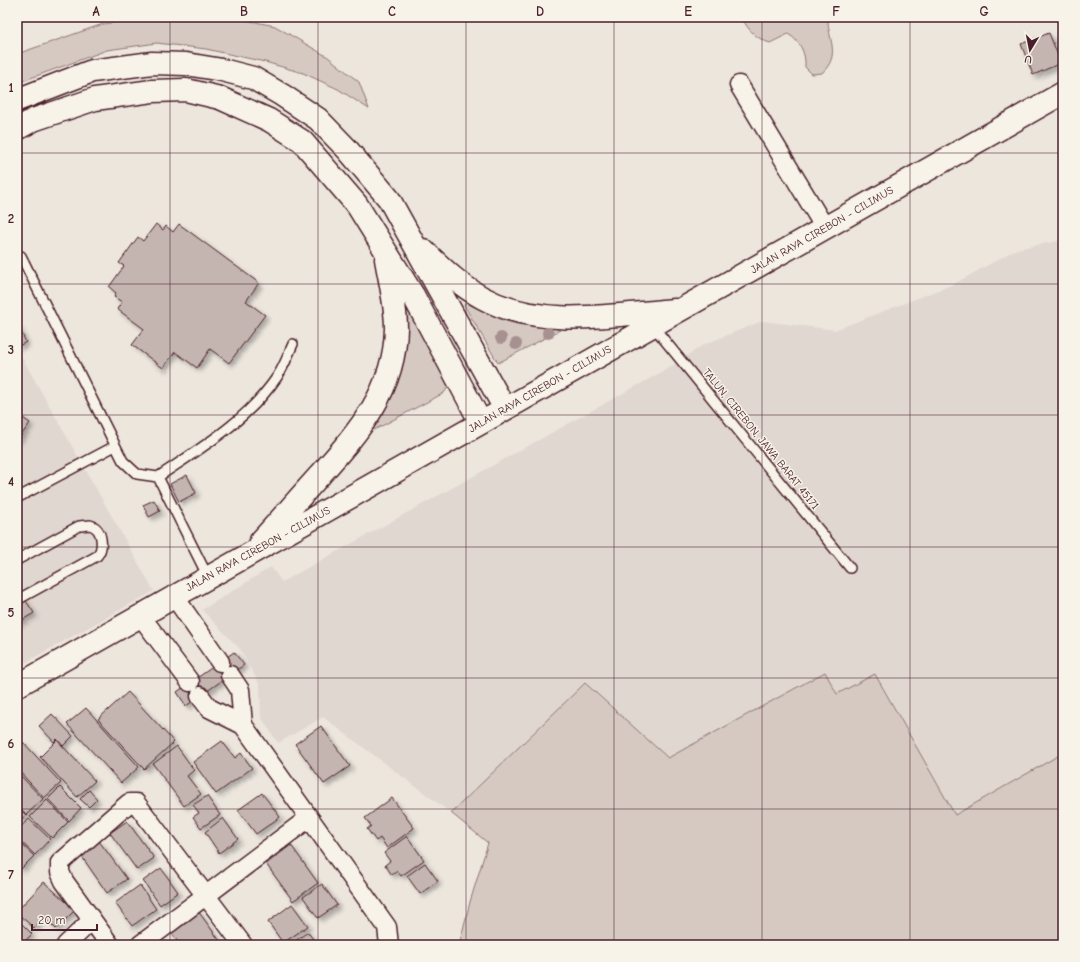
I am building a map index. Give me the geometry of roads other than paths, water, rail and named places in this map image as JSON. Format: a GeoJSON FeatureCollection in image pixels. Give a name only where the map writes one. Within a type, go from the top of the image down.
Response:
{"type":"FeatureCollection","features":[{"type":"Feature","properties":{"kind":"highway"},"geometry":{"type":"LineString","coordinates":[[17,100],[92,71],[152,63],[186,64],[222,70],[253,78],[318,119],[347,149],[388,199],[505,409]]}},
{"type":"Feature","properties":{"kind":"highway"},"geometry":{"type":"LineString","coordinates":[[17,129],[33,120],[95,99],[152,91],[186,90],[220,98],[269,120],[302,141],[357,205],[413,295],[481,423]]}},
{"type":"Feature","properties":{"kind":"highway","name":"JALAN RAYA CIREBON - CILIMUS"},"geometry":{"type":"LineString","coordinates":[[17,686],[1063,93]]}},
{"type":"Feature","properties":{"kind":"highway"},"geometry":{"type":"LineString","coordinates":[[408,235],[440,267],[465,286],[482,298],[505,308],[551,317],[591,317],[681,309]]}},
{"type":"Feature","properties":{"kind":"highway"},"geometry":{"type":"LineString","coordinates":[[250,554],[359,430],[376,404],[393,356],[396,328],[384,249]]}},
{"type":"Feature","properties":{"kind":"street"},"geometry":{"type":"LineString","coordinates":[[739,85],[825,228]]}},
{"type":"Feature","properties":{"kind":"street"},"geometry":{"type":"LineString","coordinates":[[174,596],[240,690],[243,725]]}},
{"type":"Feature","properties":{"kind":"street"},"geometry":{"type":"LineString","coordinates":[[140,615],[209,708],[243,725],[387,927],[389,945]]}},
{"type":"Feature","properties":{"kind":"street"},"geometry":{"type":"LineString","coordinates":[[110,945],[64,881],[60,872],[60,863],[129,803],[136,803],[243,945]]}},
{"type":"Feature","properties":{"kind":"street"},"geometry":{"type":"LineString","coordinates":[[140,945],[309,818]]}},
{"type":"Feature","properties":{"kind":"street"},"geometry":{"type":"LineString","coordinates":[[66,945],[92,920]]}},
{"type":"Feature","properties":{"kind":"lane"},"geometry":{"type":"LineString","coordinates":[[21,256],[115,446],[123,461],[137,474],[158,477],[239,421],[260,399],[278,376],[293,344]]}},
{"type":"Feature","properties":{"kind":"lane","name":"TALUN, CIREBON, JAWA BARAT 45171"},"geometry":{"type":"LineString","coordinates":[[653,326],[850,568]]}},
{"type":"Feature","properties":{"kind":"lane"},"geometry":{"type":"LineString","coordinates":[[17,498],[115,446]]}},
{"type":"Feature","properties":{"kind":"lane"},"geometry":{"type":"LineString","coordinates":[[158,477],[208,577]]}},
{"type":"Feature","properties":{"kind":"lane"},"geometry":{"type":"LineString","coordinates":[[17,560],[80,526],[90,525],[96,529],[101,537],[100,552],[97,556],[17,600]]}}]}
